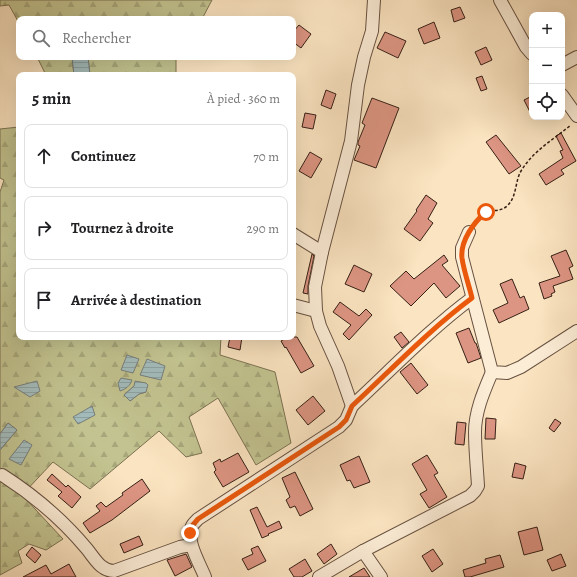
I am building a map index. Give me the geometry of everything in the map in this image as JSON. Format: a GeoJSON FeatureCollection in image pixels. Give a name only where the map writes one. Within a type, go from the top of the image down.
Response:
{"type":"FeatureCollection","features":[{"type":"Feature","properties":{"kind":"street"},"geometry":{"type":"LineString","coordinates":[[352,406],[338,366],[320,326],[316,311],[315,287],[322,252],[351,141],[358,85],[364,57],[372,31],[374,0]]}},
{"type":"Feature","properties":{"kind":"street"},"geometry":{"type":"LineString","coordinates":[[500,0],[529,50]]}},
{"type":"Feature","properties":{"kind":"street"},"geometry":{"type":"LineString","coordinates":[[565,63],[577,57]]}},
{"type":"Feature","properties":{"kind":"street"},"geometry":{"type":"LineString","coordinates":[[565,101],[575,120]]}},
{"type":"Feature","properties":{"kind":"street"},"geometry":{"type":"LineString","coordinates":[[319,577],[363,551],[470,496],[478,486],[475,432],[480,404],[492,372],[462,257],[462,248],[469,232]]}},
{"type":"Feature","properties":{"kind":"street"},"geometry":{"type":"LineString","coordinates":[[296,236],[322,252]]}},
{"type":"Feature","properties":{"kind":"street"},"geometry":{"type":"LineString","coordinates":[[205,577],[191,545],[190,533],[192,526],[198,519],[339,427],[346,420],[352,406],[427,335],[472,298]]}},
{"type":"Feature","properties":{"kind":"street"},"geometry":{"type":"LineString","coordinates":[[296,306],[316,311]]}},
{"type":"Feature","properties":{"kind":"street"},"geometry":{"type":"LineString","coordinates":[[492,372],[507,372],[521,367],[577,331]]}},
{"type":"Feature","properties":{"kind":"street"},"geometry":{"type":"LineString","coordinates":[[2,476],[26,490],[53,512],[107,571],[114,571],[180,547],[191,545]]}},
{"type":"Feature","properties":{"kind":"street"},"geometry":{"type":"LineString","coordinates":[[363,551],[381,577]]}},
{"type":"Feature","properties":{"kind":"path"},"geometry":{"type":"LineString","coordinates":[[469,232],[477,219],[486,212],[503,209],[508,206],[513,198],[521,170],[542,146],[575,120]]}},
{"type":"Feature","properties":{"kind":"green space"},"geometry":{"type":"Polygon","coordinates":[[[0,0],[212,0],[204,16],[16,16],[16,18],[9,5],[0,6],[0,0]]]}},
{"type":"Feature","properties":{"kind":"green space"},"geometry":{"type":"Polygon","coordinates":[[[38,60],[72,60],[74,72],[44,72],[38,60]]]}},
{"type":"Feature","properties":{"kind":"green space"},"geometry":{"type":"Polygon","coordinates":[[[88,60],[176,60],[176,72],[90,72],[88,60]]]}},
{"type":"Feature","properties":{"kind":"green space"},"geometry":{"type":"Polygon","coordinates":[[[16,127],[16,340],[221,340],[220,355],[275,372],[291,443],[256,465],[218,398],[189,417],[202,453],[186,457],[159,431],[90,489],[53,462],[22,495],[63,539],[46,550],[29,544],[18,551],[22,563],[0,575],[0,450],[17,430],[8,423],[0,434],[0,192],[4,180],[0,178],[0,129],[16,127]],[[134,386],[124,395],[130,401],[139,394],[146,392],[134,386]]]}},
{"type":"Feature","properties":{"kind":"water"},"geometry":{"type":"Polygon","coordinates":[[[72,60],[88,60],[90,72],[74,72],[72,60]]]}},
{"type":"Feature","properties":{"kind":"water"},"geometry":{"type":"Polygon","coordinates":[[[127,355],[139,359],[133,373],[121,370],[127,355]]]}},
{"type":"Feature","properties":{"kind":"water"},"geometry":{"type":"Polygon","coordinates":[[[147,359],[165,366],[161,380],[140,375],[147,359]]]}},
{"type":"Feature","properties":{"kind":"water"},"geometry":{"type":"Polygon","coordinates":[[[121,378],[132,380],[128,387],[120,391],[118,383],[121,378]]]}},
{"type":"Feature","properties":{"kind":"water"},"geometry":{"type":"Polygon","coordinates":[[[37,381],[40,391],[30,397],[14,387],[37,381]]]}},
{"type":"Feature","properties":{"kind":"water"},"geometry":{"type":"Polygon","coordinates":[[[135,381],[146,383],[148,385],[146,392],[139,394],[130,401],[124,395],[134,386],[135,381]]]}},
{"type":"Feature","properties":{"kind":"water"},"geometry":{"type":"Polygon","coordinates":[[[92,406],[95,415],[78,424],[73,417],[92,406]]]}},
{"type":"Feature","properties":{"kind":"water"},"geometry":{"type":"Polygon","coordinates":[[[8,423],[17,430],[0,450],[0,434],[8,423]]]}},
{"type":"Feature","properties":{"kind":"water"},"geometry":{"type":"Polygon","coordinates":[[[24,440],[32,445],[21,465],[9,459],[24,440]]]}},
{"type":"Feature","properties":{"kind":"building"},"geometry":{"type":"Polygon","coordinates":[[[460,7],[465,18],[454,22],[451,10],[460,7]]]}},
{"type":"Feature","properties":{"kind":"building"},"geometry":{"type":"Polygon","coordinates":[[[434,22],[440,38],[424,44],[418,29],[434,22]]]}},
{"type":"Feature","properties":{"kind":"building"},"geometry":{"type":"Polygon","coordinates":[[[299,25],[311,34],[301,48],[296,44],[296,28],[299,25]]]}},
{"type":"Feature","properties":{"kind":"building"},"geometry":{"type":"Polygon","coordinates":[[[385,32],[406,41],[398,58],[377,48],[385,32]]]}},
{"type":"Feature","properties":{"kind":"building"},"geometry":{"type":"Polygon","coordinates":[[[486,47],[492,60],[481,65],[475,52],[486,47]]]}},
{"type":"Feature","properties":{"kind":"building"},"geometry":{"type":"Polygon","coordinates":[[[482,76],[487,89],[481,91],[476,78],[482,76]]]}},
{"type":"Feature","properties":{"kind":"building"},"geometry":{"type":"Polygon","coordinates":[[[326,90],[336,94],[331,109],[321,105],[326,90]]]}},
{"type":"Feature","properties":{"kind":"building"},"geometry":{"type":"Polygon","coordinates":[[[372,98],[399,108],[376,168],[354,160],[360,146],[358,145],[358,142],[365,125],[362,123],[372,98]]]}},
{"type":"Feature","properties":{"kind":"building"},"geometry":{"type":"Polygon","coordinates":[[[529,98],[529,110],[524,100],[529,98]]]}},
{"type":"Feature","properties":{"kind":"building"},"geometry":{"type":"Polygon","coordinates":[[[305,113],[316,115],[313,129],[302,127],[305,113]]]}},
{"type":"Feature","properties":{"kind":"building"},"geometry":{"type":"Polygon","coordinates":[[[561,133],[576,161],[561,170],[564,174],[546,185],[539,174],[563,158],[560,151],[563,150],[556,136],[561,133]]]}},
{"type":"Feature","properties":{"kind":"building"},"geometry":{"type":"Polygon","coordinates":[[[496,135],[521,166],[509,174],[486,142],[496,135]]]}},
{"type":"Feature","properties":{"kind":"building"},"geometry":{"type":"Polygon","coordinates":[[[310,152],[322,159],[311,178],[299,171],[310,152]]]}},
{"type":"Feature","properties":{"kind":"building"},"geometry":{"type":"Polygon","coordinates":[[[426,195],[437,203],[428,219],[433,223],[420,241],[404,229],[426,195]]]}},
{"type":"Feature","properties":{"kind":"building"},"geometry":{"type":"Polygon","coordinates":[[[566,250],[573,266],[569,268],[573,279],[553,286],[555,292],[551,294],[552,296],[544,299],[539,283],[560,276],[551,256],[566,250]]]}},
{"type":"Feature","properties":{"kind":"building"},"geometry":{"type":"Polygon","coordinates":[[[312,254],[314,256],[308,286],[308,294],[303,293],[312,254]]]}},
{"type":"Feature","properties":{"kind":"building"},"geometry":{"type":"Polygon","coordinates":[[[444,255],[448,261],[442,265],[460,286],[446,298],[434,283],[411,306],[390,286],[406,271],[414,279],[444,255]]]}},
{"type":"Feature","properties":{"kind":"building"},"geometry":{"type":"Polygon","coordinates":[[[354,265],[372,274],[364,292],[345,284],[354,265]]]}},
{"type":"Feature","properties":{"kind":"building"},"geometry":{"type":"Polygon","coordinates":[[[512,279],[520,298],[524,296],[529,309],[499,323],[493,310],[508,303],[500,284],[512,279]]]}},
{"type":"Feature","properties":{"kind":"building"},"geometry":{"type":"Polygon","coordinates":[[[340,302],[359,316],[366,309],[372,315],[349,340],[343,334],[351,325],[333,312],[340,302]]]}},
{"type":"Feature","properties":{"kind":"building"},"geometry":{"type":"Polygon","coordinates":[[[469,328],[481,358],[468,363],[456,333],[469,328]]]}},
{"type":"Feature","properties":{"kind":"building"},"geometry":{"type":"Polygon","coordinates":[[[401,332],[409,342],[402,348],[394,337],[401,332]]]}},
{"type":"Feature","properties":{"kind":"building"},"geometry":{"type":"Polygon","coordinates":[[[297,337],[314,366],[301,373],[281,341],[296,340],[297,337]]]}},
{"type":"Feature","properties":{"kind":"building"},"geometry":{"type":"Polygon","coordinates":[[[229,340],[242,340],[240,350],[228,347],[229,340]]]}},
{"type":"Feature","properties":{"kind":"building"},"geometry":{"type":"Polygon","coordinates":[[[411,363],[428,385],[417,394],[400,372],[411,363]]]}},
{"type":"Feature","properties":{"kind":"building"},"geometry":{"type":"Polygon","coordinates":[[[313,396],[325,411],[308,425],[296,410],[313,396]]]}},
{"type":"Feature","properties":{"kind":"building"},"geometry":{"type":"Polygon","coordinates":[[[486,418],[496,419],[495,439],[485,439],[486,418]]]}},
{"type":"Feature","properties":{"kind":"building"},"geometry":{"type":"Polygon","coordinates":[[[555,419],[561,423],[554,432],[549,428],[555,419]]]}},
{"type":"Feature","properties":{"kind":"building"},"geometry":{"type":"Polygon","coordinates":[[[457,422],[466,423],[464,445],[455,444],[457,422]]]}},
{"type":"Feature","properties":{"kind":"building"},"geometry":{"type":"Polygon","coordinates":[[[238,453],[249,472],[223,487],[214,472],[216,470],[213,463],[220,459],[221,462],[238,453]]]}},
{"type":"Feature","properties":{"kind":"building"},"geometry":{"type":"Polygon","coordinates":[[[427,455],[438,473],[434,475],[447,497],[429,508],[420,494],[427,490],[412,464],[427,455]]]}},
{"type":"Feature","properties":{"kind":"building"},"geometry":{"type":"Polygon","coordinates":[[[359,456],[370,482],[354,488],[350,480],[347,481],[340,465],[359,456]]]}},
{"type":"Feature","properties":{"kind":"building"},"geometry":{"type":"Polygon","coordinates":[[[515,463],[526,466],[523,479],[512,477],[515,463]]]}},
{"type":"Feature","properties":{"kind":"building"},"geometry":{"type":"Polygon","coordinates":[[[295,472],[313,509],[300,516],[295,506],[290,508],[286,500],[290,497],[282,478],[295,472]]]}},
{"type":"Feature","properties":{"kind":"building"},"geometry":{"type":"Polygon","coordinates":[[[52,474],[66,487],[68,485],[81,497],[72,508],[58,496],[62,492],[47,480],[52,474]]]}},
{"type":"Feature","properties":{"kind":"building"},"geometry":{"type":"Polygon","coordinates":[[[142,479],[150,491],[112,520],[90,533],[83,523],[100,511],[96,506],[101,502],[106,507],[123,495],[122,493],[142,479]]]}},
{"type":"Feature","properties":{"kind":"building"},"geometry":{"type":"Polygon","coordinates":[[[257,507],[267,527],[279,521],[282,528],[262,538],[250,510],[257,507]]]}},
{"type":"Feature","properties":{"kind":"building"},"geometry":{"type":"Polygon","coordinates":[[[537,527],[543,550],[524,555],[518,532],[537,527]]]}},
{"type":"Feature","properties":{"kind":"building"},"geometry":{"type":"Polygon","coordinates":[[[139,536],[143,545],[124,553],[120,544],[139,536]]]}},
{"type":"Feature","properties":{"kind":"building"},"geometry":{"type":"Polygon","coordinates":[[[331,544],[337,554],[324,564],[317,554],[331,544]]]}},
{"type":"Feature","properties":{"kind":"building"},"geometry":{"type":"Polygon","coordinates":[[[258,546],[266,561],[248,570],[242,559],[253,554],[251,549],[258,546]]]}},
{"type":"Feature","properties":{"kind":"building"},"geometry":{"type":"Polygon","coordinates":[[[32,547],[41,555],[35,563],[26,555],[32,547]]]}},
{"type":"Feature","properties":{"kind":"building"},"geometry":{"type":"Polygon","coordinates":[[[433,549],[443,564],[432,572],[422,556],[433,549]]]}},
{"type":"Feature","properties":{"kind":"building"},"geometry":{"type":"Polygon","coordinates":[[[186,554],[192,567],[175,576],[167,560],[186,554]]]}},
{"type":"Feature","properties":{"kind":"building"},"geometry":{"type":"Polygon","coordinates":[[[561,554],[566,566],[552,571],[547,560],[561,554]]]}},
{"type":"Feature","properties":{"kind":"building"},"geometry":{"type":"Polygon","coordinates":[[[500,555],[504,567],[470,577],[465,577],[463,570],[486,563],[485,559],[500,555]]]}},
{"type":"Feature","properties":{"kind":"building"},"geometry":{"type":"Polygon","coordinates":[[[305,559],[312,571],[302,577],[294,577],[289,569],[305,559]]]}},
{"type":"Feature","properties":{"kind":"building"},"geometry":{"type":"Polygon","coordinates":[[[69,564],[76,577],[23,577],[46,565],[51,574],[69,564]]]}},
{"type":"Feature","properties":{"kind":"building"},"geometry":{"type":"Polygon","coordinates":[[[364,568],[370,577],[349,577],[364,568]]]}},
{"type":"Feature","properties":{"kind":"route"},"geometry":{"type":"LineString","coordinates":[[190,533],[192,526],[198,519],[339,427],[346,420],[352,406],[427,335],[472,298],[462,257],[462,248],[477,219],[486,212]]}}]}
